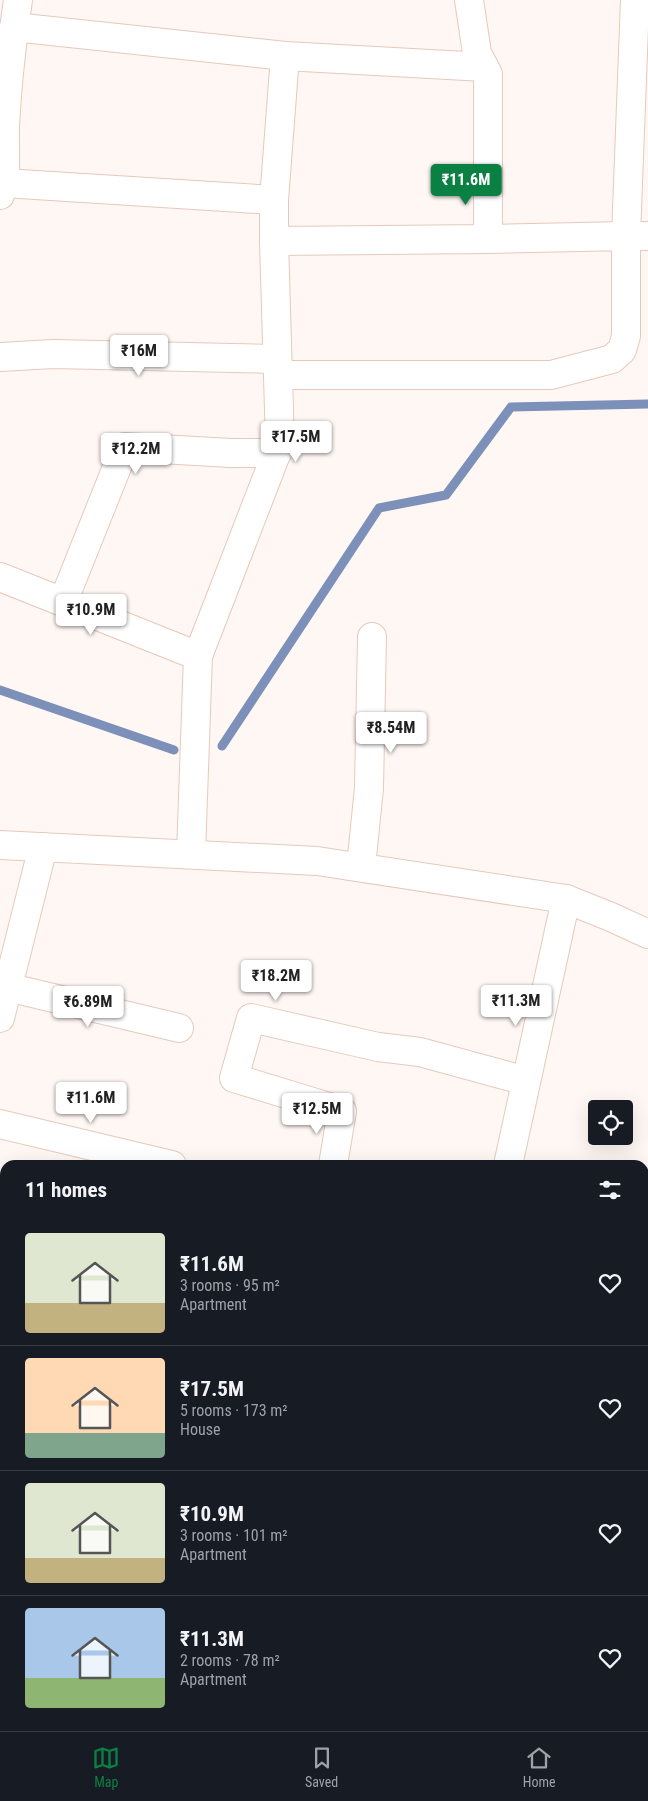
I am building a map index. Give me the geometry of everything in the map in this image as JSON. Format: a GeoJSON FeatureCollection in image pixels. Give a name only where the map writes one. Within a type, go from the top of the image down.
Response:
{"type":"FeatureCollection","features":[{"type":"Feature","properties":{"kind":"street"},"geometry":{"type":"LineString","coordinates":[[18,0],[5,126],[2,189],[274,200]]}},
{"type":"Feature","properties":{"kind":"street"},"geometry":{"type":"LineString","coordinates":[[469,0],[477,52],[488,74],[488,239]]}},
{"type":"Feature","properties":{"kind":"street"},"geometry":{"type":"LineString","coordinates":[[0,357],[53,354],[278,368],[551,375],[612,359],[622,350],[626,336],[637,236],[634,0]]}},
{"type":"Feature","properties":{"kind":"street"},"geometry":{"type":"LineString","coordinates":[[14,28],[285,56],[484,67]]}},
{"type":"Feature","properties":{"kind":"street"},"geometry":{"type":"LineString","coordinates":[[191,854],[198,656],[280,444],[274,200],[285,56]]}},
{"type":"Feature","properties":{"kind":"street"},"geometry":{"type":"LineString","coordinates":[[274,241],[637,236]]}},
{"type":"Feature","properties":{"kind":"street"},"geometry":{"type":"LineString","coordinates":[[63,602],[125,447],[230,453],[277,453]]}},
{"type":"Feature","properties":{"kind":"street"},"geometry":{"type":"LineString","coordinates":[[0,577],[198,656]]}},
{"type":"Feature","properties":{"kind":"street"},"geometry":{"type":"LineString","coordinates":[[360,868],[369,788],[372,637]]}},
{"type":"Feature","properties":{"kind":"street"},"geometry":{"type":"LineString","coordinates":[[0,845],[317,861],[566,898],[648,934]]}},
{"type":"Feature","properties":{"kind":"street"},"geometry":{"type":"LineString","coordinates":[[0,1018],[43,847]]}},
{"type":"Feature","properties":{"kind":"street"},"geometry":{"type":"LineString","coordinates":[[509,1160],[566,898]]}},
{"type":"Feature","properties":{"kind":"street"},"geometry":{"type":"LineString","coordinates":[[8,987],[179,1028]]}},
{"type":"Feature","properties":{"kind":"street"},"geometry":{"type":"LineString","coordinates":[[334,1160],[342,1111],[234,1078],[251,1018],[378,1047],[420,1052],[526,1081]]}},
{"type":"Feature","properties":{"kind":"street"},"geometry":{"type":"LineString","coordinates":[[0,1124],[151,1160]]}},
{"type":"Feature","properties":{"kind":"waterway"},"geometry":{"type":"LineString","coordinates":[[222,746],[379,508],[446,495],[511,407],[648,404]]}},
{"type":"Feature","properties":{"kind":"waterway"},"geometry":{"type":"LineString","coordinates":[[0,690],[174,750]]}}]}
